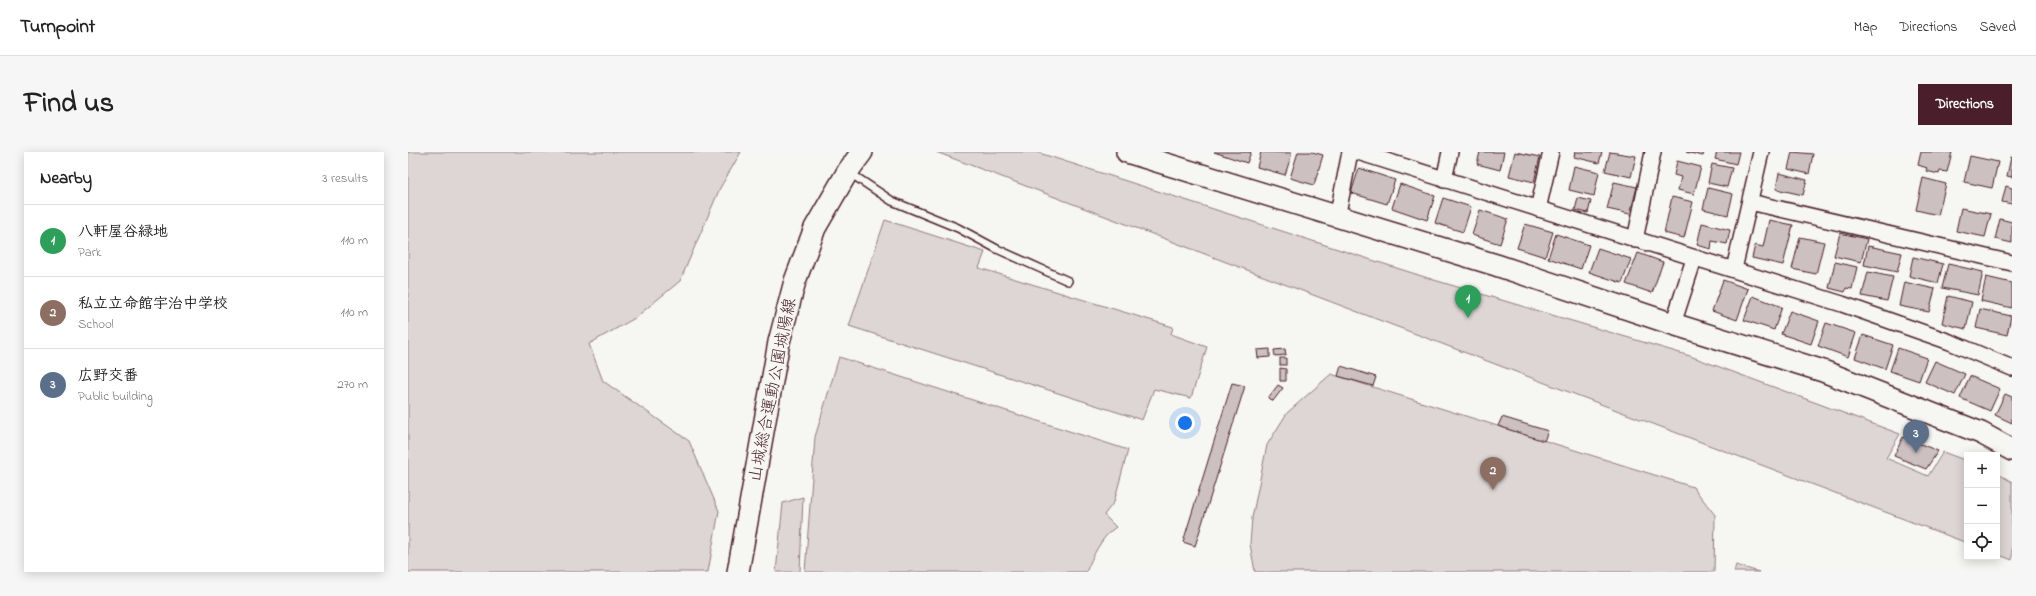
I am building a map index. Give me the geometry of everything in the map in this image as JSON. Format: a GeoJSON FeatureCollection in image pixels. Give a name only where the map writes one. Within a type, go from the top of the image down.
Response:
{"type":"FeatureCollection","features":[{"type":"Feature","properties":{"kind":"street","name":"山城総合運動公園城陽線"},"geometry":{"type":"LineString","coordinates":[[738,572],[779,342],[795,281],[815,228],[848,171],[862,152]]}},
{"type":"Feature","properties":{"kind":"street"},"geometry":{"type":"LineString","coordinates":[[1127,152],[1337,218],[1496,265],[1673,324],[1824,371],[1981,433],[2012,450]]}},
{"type":"Feature","properties":{"kind":"street"},"geometry":{"type":"LineString","coordinates":[[1337,218],[1350,152]]}},
{"type":"Feature","properties":{"kind":"street"},"geometry":{"type":"LineString","coordinates":[[1358,152],[1694,259],[1734,269],[1849,306],[1950,342],[2012,368]]}},
{"type":"Feature","properties":{"kind":"street"},"geometry":{"type":"LineString","coordinates":[[1444,180],[1450,152]]}},
{"type":"Feature","properties":{"kind":"street"},"geometry":{"type":"LineString","coordinates":[[1538,209],[1551,152]]}},
{"type":"Feature","properties":{"kind":"street"},"geometry":{"type":"LineString","coordinates":[[1635,240],[1654,152]]}},
{"type":"Feature","properties":{"kind":"street"},"geometry":{"type":"LineString","coordinates":[[1734,269],[1761,152]]}},
{"type":"Feature","properties":{"kind":"street"},"geometry":{"type":"LineString","coordinates":[[1750,202],[2012,263]]}},
{"type":"Feature","properties":{"kind":"street"},"geometry":{"type":"LineString","coordinates":[[1673,324],[1694,259]]}},
{"type":"Feature","properties":{"kind":"lane"},"geometry":{"type":"LineString","coordinates":[[848,171],[892,201],[958,228],[997,249],[1068,281]]}},
{"type":"Feature","properties":{"kind":"shaded area"},"geometry":{"type":"Polygon","coordinates":[[[408,152],[741,152],[720,188],[680,281],[635,318],[589,344],[603,381],[689,441],[719,511],[708,572],[408,572],[408,152]]]}},
{"type":"Feature","properties":{"kind":"shaded area"},"geometry":{"type":"Polygon","coordinates":[[[936,152],[1036,152],[1434,280],[1690,356],[1900,434],[1886,458],[1928,476],[1943,452],[1964,460],[1964,542],[936,152]]]}},
{"type":"Feature","properties":{"kind":"shaded area"},"geometry":{"type":"Polygon","coordinates":[[[885,220],[985,252],[979,268],[1173,327],[1171,334],[1207,347],[1191,398],[1154,389],[1142,420],[849,326],[885,220]]]}},
{"type":"Feature","properties":{"kind":"shaded area"},"geometry":{"type":"Polygon","coordinates":[[[839,357],[1128,450],[1114,502],[1104,515],[1116,527],[1102,541],[1086,572],[805,572],[815,437],[839,357]]]}},
{"type":"Feature","properties":{"kind":"shaded area"},"geometry":{"type":"Polygon","coordinates":[[[1331,374],[1693,487],[1715,515],[1714,572],[1255,572],[1250,544],[1252,518],[1267,445],[1287,413],[1331,374]]]}},
{"type":"Feature","properties":{"kind":"shaded area"},"geometry":{"type":"Polygon","coordinates":[[[2000,475],[2012,482],[2012,560],[2000,555],[2000,475]]]}},
{"type":"Feature","properties":{"kind":"shaded area"},"geometry":{"type":"Polygon","coordinates":[[[803,497],[800,572],[776,572],[783,503],[803,497]]]}},
{"type":"Feature","properties":{"kind":"shaded area"},"geometry":{"type":"Polygon","coordinates":[[[1736,565],[1759,572],[1734,572],[1736,565]]]}},
{"type":"Feature","properties":{"kind":"building"},"geometry":{"type":"Polygon","coordinates":[[[1214,152],[1251,152],[1247,163],[1214,152]]]}},
{"type":"Feature","properties":{"kind":"building"},"geometry":{"type":"Polygon","coordinates":[[[1261,152],[1292,153],[1285,175],[1257,167],[1261,152]]]}},
{"type":"Feature","properties":{"kind":"building"},"geometry":{"type":"Polygon","coordinates":[[[1298,152],[1312,152],[1323,155],[1314,185],[1290,178],[1298,152]]]}},
{"type":"Feature","properties":{"kind":"building"},"geometry":{"type":"Polygon","coordinates":[[[1480,152],[1504,152],[1500,170],[1477,164],[1480,152]]]}},
{"type":"Feature","properties":{"kind":"building"},"geometry":{"type":"Polygon","coordinates":[[[1515,152],[1540,157],[1534,182],[1509,176],[1515,152]]]}},
{"type":"Feature","properties":{"kind":"building"},"geometry":{"type":"Polygon","coordinates":[[[1575,152],[1602,152],[1599,163],[1574,157],[1575,152]]]}},
{"type":"Feature","properties":{"kind":"building"},"geometry":{"type":"Polygon","coordinates":[[[1610,152],[1636,156],[1631,177],[1605,171],[1610,152]]]}},
{"type":"Feature","properties":{"kind":"building"},"geometry":{"type":"Polygon","coordinates":[[[1686,152],[1704,152],[1703,156],[1686,152]]]}},
{"type":"Feature","properties":{"kind":"building"},"geometry":{"type":"Polygon","coordinates":[[[1717,152],[1739,152],[1736,164],[1715,159],[1717,152]]]}},
{"type":"Feature","properties":{"kind":"building"},"geometry":{"type":"Polygon","coordinates":[[[1792,152],[1813,154],[1809,174],[1788,169],[1792,152]]]}},
{"type":"Feature","properties":{"kind":"building"},"geometry":{"type":"Polygon","coordinates":[[[1921,152],[1952,152],[1947,172],[1940,171],[1939,174],[1926,171],[1927,168],[1918,165],[1921,152]]]}},
{"type":"Feature","properties":{"kind":"building"},"geometry":{"type":"Polygon","coordinates":[[[1970,156],[1998,162],[1992,188],[1964,182],[1970,156]]]}},
{"type":"Feature","properties":{"kind":"building"},"geometry":{"type":"Polygon","coordinates":[[[2012,157],[2012,177],[2007,176],[2012,157]]]}},
{"type":"Feature","properties":{"kind":"building"},"geometry":{"type":"Polygon","coordinates":[[[1677,161],[1701,167],[1694,194],[1678,190],[1681,177],[1674,175],[1677,161]]]}},
{"type":"Feature","properties":{"kind":"building"},"geometry":{"type":"Polygon","coordinates":[[[1712,164],[1732,168],[1727,187],[1708,183],[1712,164]]]}},
{"type":"Feature","properties":{"kind":"building"},"geometry":{"type":"Polygon","coordinates":[[[1574,166],[1599,172],[1594,196],[1569,190],[1574,166]]]}},
{"type":"Feature","properties":{"kind":"building"},"geometry":{"type":"Polygon","coordinates":[[[1359,168],[1395,180],[1387,204],[1351,193],[1359,168]]]}},
{"type":"Feature","properties":{"kind":"building"},"geometry":{"type":"Polygon","coordinates":[[[1779,173],[1807,180],[1803,195],[1776,189],[1779,173]]]}},
{"type":"Feature","properties":{"kind":"building"},"geometry":{"type":"Polygon","coordinates":[[[1923,178],[1946,184],[1938,215],[1916,210],[1923,178]]]}},
{"type":"Feature","properties":{"kind":"building"},"geometry":{"type":"Polygon","coordinates":[[[1614,182],[1637,187],[1630,214],[1607,209],[1614,182]]]}},
{"type":"Feature","properties":{"kind":"building"},"geometry":{"type":"Polygon","coordinates":[[[1400,184],[1435,196],[1427,220],[1392,208],[1400,184]]]}},
{"type":"Feature","properties":{"kind":"building"},"geometry":{"type":"Polygon","coordinates":[[[2006,186],[2012,188],[2012,204],[2002,202],[2006,186]]]}},
{"type":"Feature","properties":{"kind":"building"},"geometry":{"type":"Polygon","coordinates":[[[1708,188],[1733,194],[1728,215],[1703,209],[1708,188]]]}},
{"type":"Feature","properties":{"kind":"building"},"geometry":{"type":"Polygon","coordinates":[[[1672,197],[1693,202],[1684,238],[1664,233],[1672,197]]]}},
{"type":"Feature","properties":{"kind":"building"},"geometry":{"type":"Polygon","coordinates":[[[1443,198],[1471,207],[1463,232],[1435,223],[1443,198]]]}},
{"type":"Feature","properties":{"kind":"building"},"geometry":{"type":"Polygon","coordinates":[[[1578,198],[1591,201],[1588,213],[1575,210],[1578,198]]]}},
{"type":"Feature","properties":{"kind":"building"},"geometry":{"type":"Polygon","coordinates":[[[1961,208],[1991,214],[1985,237],[1956,231],[1961,208]]]}},
{"type":"Feature","properties":{"kind":"building"},"geometry":{"type":"Polygon","coordinates":[[[1480,210],[1508,219],[1500,244],[1472,235],[1480,210]]]}},
{"type":"Feature","properties":{"kind":"building"},"geometry":{"type":"Polygon","coordinates":[[[2000,219],[2012,222],[2012,243],[1995,239],[2000,219]]]}},
{"type":"Feature","properties":{"kind":"building"},"geometry":{"type":"Polygon","coordinates":[[[1769,220],[1793,225],[1783,265],[1752,258],[1755,245],[1763,247],[1769,220]]]}},
{"type":"Feature","properties":{"kind":"building"},"geometry":{"type":"Polygon","coordinates":[[[1702,223],[1730,230],[1727,244],[1712,241],[1711,249],[1697,245],[1702,223]]]}},
{"type":"Feature","properties":{"kind":"building"},"geometry":{"type":"Polygon","coordinates":[[[1525,224],[1553,232],[1545,257],[1517,248],[1525,224]]]}},
{"type":"Feature","properties":{"kind":"building"},"geometry":{"type":"Polygon","coordinates":[[[1840,233],[1867,239],[1861,262],[1834,256],[1840,233]]]}},
{"type":"Feature","properties":{"kind":"building"},"geometry":{"type":"Polygon","coordinates":[[[1556,234],[1589,245],[1581,269],[1548,258],[1556,234]]]}},
{"type":"Feature","properties":{"kind":"building"},"geometry":{"type":"Polygon","coordinates":[[[1800,237],[1824,242],[1816,274],[1792,269],[1800,237]]]}},
{"type":"Feature","properties":{"kind":"building"},"geometry":{"type":"Polygon","coordinates":[[[1868,246],[1902,253],[1897,272],[1864,265],[1868,246]]]}},
{"type":"Feature","properties":{"kind":"building"},"geometry":{"type":"Polygon","coordinates":[[[1598,248],[1631,259],[1622,283],[1589,272],[1598,248]]]}},
{"type":"Feature","properties":{"kind":"building"},"geometry":{"type":"Polygon","coordinates":[[[1638,253],[1663,262],[1652,293],[1626,284],[1638,253]]]}},
{"type":"Feature","properties":{"kind":"building"},"geometry":{"type":"Polygon","coordinates":[[[1913,257],[1943,264],[1938,283],[1909,276],[1913,257]]]}},
{"type":"Feature","properties":{"kind":"building"},"geometry":{"type":"Polygon","coordinates":[[[1835,262],[1857,267],[1852,289],[1846,288],[1845,292],[1829,288],[1835,262]]]}},
{"type":"Feature","properties":{"kind":"building"},"geometry":{"type":"Polygon","coordinates":[[[1948,264],[1983,272],[1978,295],[1942,288],[1948,264]]]}},
{"type":"Feature","properties":{"kind":"building"},"geometry":{"type":"Polygon","coordinates":[[[1868,272],[1893,277],[1887,301],[1862,296],[1868,272]]]}},
{"type":"Feature","properties":{"kind":"building"},"geometry":{"type":"Polygon","coordinates":[[[1986,277],[2012,283],[2012,308],[1981,301],[1986,277]]]}},
{"type":"Feature","properties":{"kind":"building"},"geometry":{"type":"Polygon","coordinates":[[[1723,280],[1748,289],[1737,320],[1712,311],[1723,280]]]}},
{"type":"Feature","properties":{"kind":"building"},"geometry":{"type":"Polygon","coordinates":[[[1904,282],[1935,289],[1929,312],[1899,306],[1904,282]]]}},
{"type":"Feature","properties":{"kind":"building"},"geometry":{"type":"Polygon","coordinates":[[[1753,296],[1782,307],[1774,330],[1744,320],[1753,296]]]}},
{"type":"Feature","properties":{"kind":"building"},"geometry":{"type":"Polygon","coordinates":[[[1948,296],[1972,302],[1966,329],[1942,323],[1948,296]]]}},
{"type":"Feature","properties":{"kind":"building"},"geometry":{"type":"Polygon","coordinates":[[[1980,309],[2011,316],[2007,335],[1976,328],[1980,309]]]}},
{"type":"Feature","properties":{"kind":"building"},"geometry":{"type":"Polygon","coordinates":[[[1790,311],[1819,321],[1811,344],[1781,334],[1790,311]]]}},
{"type":"Feature","properties":{"kind":"building"},"geometry":{"type":"Polygon","coordinates":[[[1826,323],[1856,333],[1848,357],[1818,346],[1826,323]]]}},
{"type":"Feature","properties":{"kind":"building"},"geometry":{"type":"Polygon","coordinates":[[[1863,335],[1893,345],[1885,369],[1855,358],[1863,335]]]}},
{"type":"Feature","properties":{"kind":"building"},"geometry":{"type":"Polygon","coordinates":[[[1898,348],[1927,358],[1919,381],[1890,371],[1898,348]]]}},
{"type":"Feature","properties":{"kind":"building"},"geometry":{"type":"Polygon","coordinates":[[[1270,349],[1270,357],[1258,358],[1257,350],[1270,349]]]}},
{"type":"Feature","properties":{"kind":"building"},"geometry":{"type":"Polygon","coordinates":[[[1285,349],[1286,355],[1275,356],[1274,350],[1285,349]]]}},
{"type":"Feature","properties":{"kind":"building"},"geometry":{"type":"Polygon","coordinates":[[[1280,358],[1286,358],[1286,365],[1280,365],[1280,358]]]}},
{"type":"Feature","properties":{"kind":"building"},"geometry":{"type":"Polygon","coordinates":[[[1935,361],[1965,374],[1955,395],[1925,382],[1935,361]]]}},
{"type":"Feature","properties":{"kind":"building"},"geometry":{"type":"Polygon","coordinates":[[[1341,366],[1376,377],[1373,386],[1338,376],[1341,366]]]}},
{"type":"Feature","properties":{"kind":"building"},"geometry":{"type":"Polygon","coordinates":[[[1280,368],[1286,369],[1286,381],[1280,381],[1280,368]]]}},
{"type":"Feature","properties":{"kind":"building"},"geometry":{"type":"Polygon","coordinates":[[[1970,376],[2000,389],[1990,411],[1960,398],[1970,376]]]}},
{"type":"Feature","properties":{"kind":"building"},"geometry":{"type":"Polygon","coordinates":[[[1232,383],[1245,386],[1195,546],[1183,542],[1232,383]]]}},
{"type":"Feature","properties":{"kind":"building"},"geometry":{"type":"Polygon","coordinates":[[[1278,385],[1283,388],[1273,401],[1268,398],[1278,385]]]}},
{"type":"Feature","properties":{"kind":"building"},"geometry":{"type":"Polygon","coordinates":[[[2005,394],[2012,397],[2012,423],[1995,415],[2005,394]]]}},
{"type":"Feature","properties":{"kind":"building"},"geometry":{"type":"Polygon","coordinates":[[[1502,417],[1548,431],[1544,441],[1498,426],[1502,417]]]}},
{"type":"Feature","properties":{"kind":"building"},"geometry":{"type":"Polygon","coordinates":[[[1903,437],[1938,451],[1926,469],[1894,456],[1903,437]]]}},
{"type":"Feature","properties":{"kind":"place","name":"八軒屋谷緑地"},"geometry":{"type":"Point","coordinates":[1468,318]}},
{"type":"Feature","properties":{"kind":"place","name":"広野交番"},"geometry":{"type":"Point","coordinates":[1916,453]}},
{"type":"Feature","properties":{"kind":"place","name":"私立立命館宇治中学校"},"geometry":{"type":"Point","coordinates":[1493,490]}}]}
